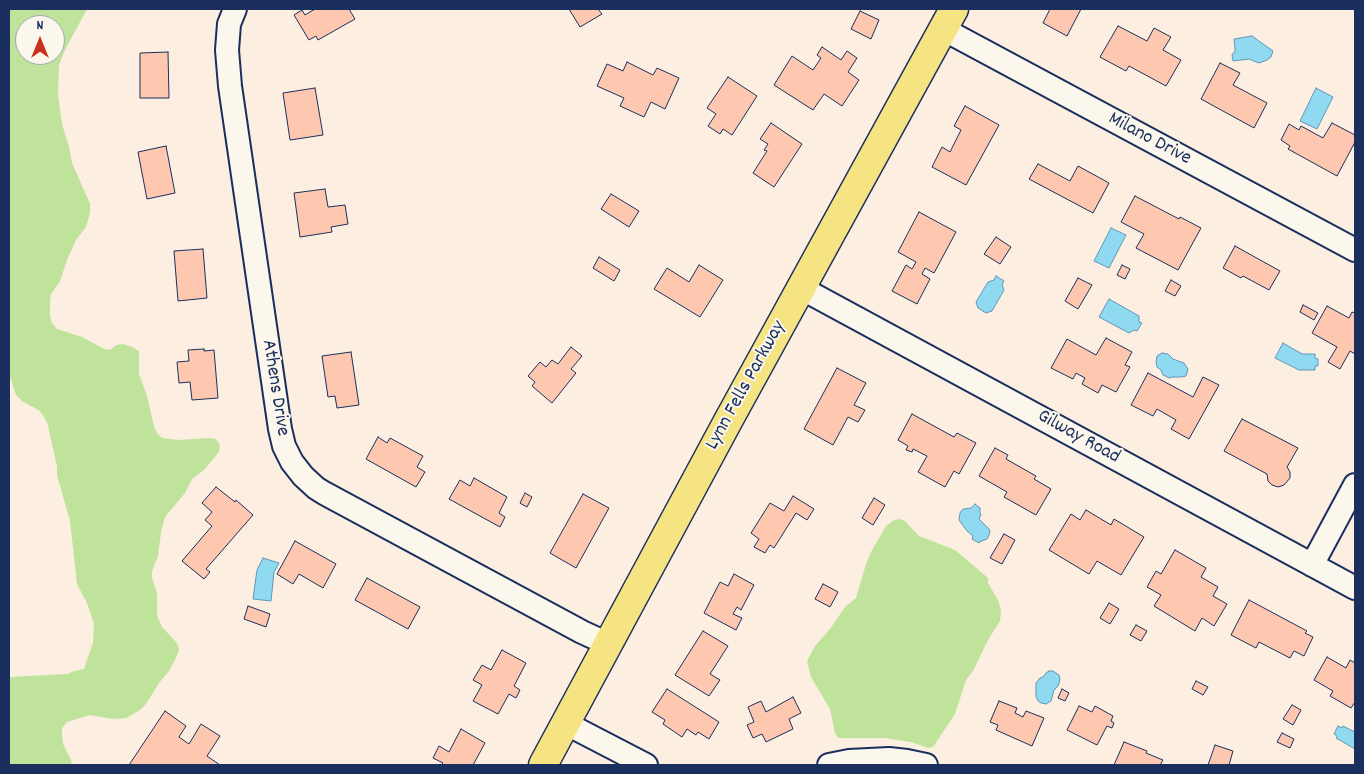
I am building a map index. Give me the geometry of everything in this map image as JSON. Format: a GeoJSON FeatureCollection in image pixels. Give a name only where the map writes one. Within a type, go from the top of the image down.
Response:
{"type":"FeatureCollection","features":[{"type":"Feature","properties":{"kind":"main road","name":"Lynn Fells Parkway"},"geometry":{"type":"LineString","coordinates":[[543,765],[948,19]]}},
{"type":"Feature","properties":{"kind":"street","name":"Athens Drive"},"geometry":{"type":"LineString","coordinates":[[235,9],[229,24],[227,50],[230,86],[280,429],[284,446],[292,462],[303,476],[324,493],[582,632],[608,644]]}},
{"type":"Feature","properties":{"kind":"street","name":"Milano Drive"},"geometry":{"type":"LineString","coordinates":[[948,19],[1355,250]]}},
{"type":"Feature","properties":{"kind":"street","name":"Gilway Road"},"geometry":{"type":"LineString","coordinates":[[801,288],[1355,588]]}},
{"type":"Feature","properties":{"kind":"street"},"geometry":{"type":"LineString","coordinates":[[1312,565],[1355,485]]}},
{"type":"Feature","properties":{"kind":"street"},"geometry":{"type":"LineString","coordinates":[[565,723],[646,765]]}},
{"type":"Feature","properties":{"kind":"street"},"geometry":{"type":"LineString","coordinates":[[829,765],[849,761],[889,759],[926,765]]}},
{"type":"Feature","properties":{"kind":"green space"},"geometry":{"type":"Polygon","coordinates":[[[9,9],[87,9],[65,50],[65,15],[15,15],[15,65],[59,65],[58,94],[62,124],[72,163],[90,204],[90,213],[86,227],[76,240],[60,281],[51,294],[50,316],[52,323],[57,329],[82,337],[104,349],[110,350],[116,345],[123,344],[139,351],[139,374],[157,433],[162,438],[178,440],[216,439],[220,445],[219,452],[204,470],[192,479],[185,493],[165,517],[158,556],[152,571],[152,578],[157,593],[157,615],[162,627],[177,643],[179,650],[176,658],[169,671],[140,710],[126,718],[112,719],[90,715],[67,722],[62,728],[63,744],[72,765],[12,765],[9,762],[9,677],[67,674],[84,669],[93,643],[94,624],[87,603],[77,584],[70,521],[57,475],[57,466],[47,422],[40,411],[22,401],[16,395],[9,374],[9,9]]]}},
{"type":"Feature","properties":{"kind":"green space"},"geometry":{"type":"Polygon","coordinates":[[[900,519],[905,521],[919,536],[955,550],[988,578],[988,583],[998,600],[1001,610],[1000,621],[988,640],[973,671],[966,680],[955,714],[933,747],[928,748],[911,742],[884,738],[838,738],[835,733],[830,709],[811,677],[807,661],[815,646],[830,629],[845,607],[856,598],[866,564],[886,526],[894,520],[900,519]]]}},
{"type":"Feature","properties":{"kind":"water"},"geometry":{"type":"Polygon","coordinates":[[[1252,36],[1273,51],[1271,57],[1259,63],[1249,59],[1233,61],[1232,55],[1235,51],[1234,39],[1252,36]]]}},
{"type":"Feature","properties":{"kind":"water"},"geometry":{"type":"Polygon","coordinates":[[[1316,88],[1333,97],[1317,129],[1300,121],[1316,88]]]}},
{"type":"Feature","properties":{"kind":"water"},"geometry":{"type":"Polygon","coordinates":[[[1111,228],[1126,235],[1109,268],[1094,261],[1111,228]]]}},
{"type":"Feature","properties":{"kind":"water"},"geometry":{"type":"Polygon","coordinates":[[[996,276],[1004,281],[1002,285],[1004,290],[992,311],[986,313],[978,308],[976,302],[988,282],[994,280],[996,276]]]}},
{"type":"Feature","properties":{"kind":"water"},"geometry":{"type":"Polygon","coordinates":[[[1109,299],[1139,316],[1139,322],[1142,323],[1137,331],[1134,330],[1129,333],[1099,317],[1109,299]]]}},
{"type":"Feature","properties":{"kind":"water"},"geometry":{"type":"Polygon","coordinates":[[[1283,343],[1302,354],[1315,354],[1315,358],[1318,359],[1318,366],[1315,366],[1315,370],[1299,370],[1275,358],[1283,343]]]}},
{"type":"Feature","properties":{"kind":"water"},"geometry":{"type":"Polygon","coordinates":[[[1162,353],[1168,354],[1173,359],[1184,363],[1188,369],[1186,376],[1169,378],[1163,375],[1156,362],[1157,356],[1162,353]]]}},
{"type":"Feature","properties":{"kind":"water"},"geometry":{"type":"Polygon","coordinates":[[[975,504],[980,508],[981,514],[979,519],[990,530],[987,539],[979,543],[972,539],[973,536],[959,520],[962,510],[971,508],[975,504]]]}},
{"type":"Feature","properties":{"kind":"water"},"geometry":{"type":"Polygon","coordinates":[[[263,558],[279,563],[274,572],[271,601],[253,599],[257,570],[263,558]]]}},
{"type":"Feature","properties":{"kind":"water"},"geometry":{"type":"Polygon","coordinates":[[[1049,671],[1059,675],[1060,680],[1054,690],[1051,701],[1046,704],[1038,701],[1036,683],[1049,671]]]}},
{"type":"Feature","properties":{"kind":"water"},"geometry":{"type":"Polygon","coordinates":[[[1338,726],[1342,728],[1343,726],[1355,732],[1355,749],[1336,738],[1337,736],[1334,734],[1338,726]]]}},
{"type":"Feature","properties":{"kind":"building"},"geometry":{"type":"Polygon","coordinates":[[[315,9],[349,9],[355,19],[318,40],[316,36],[309,40],[294,15],[302,10],[305,15],[315,9]]]}},
{"type":"Feature","properties":{"kind":"building"},"geometry":{"type":"Polygon","coordinates":[[[569,9],[598,9],[602,14],[580,27],[569,9]]]}},
{"type":"Feature","properties":{"kind":"building"},"geometry":{"type":"Polygon","coordinates":[[[1050,9],[1081,9],[1067,36],[1043,23],[1050,9]]]}},
{"type":"Feature","properties":{"kind":"building"},"geometry":{"type":"Polygon","coordinates":[[[860,11],[879,20],[871,39],[851,29],[860,11]]]}},
{"type":"Feature","properties":{"kind":"building"},"geometry":{"type":"Polygon","coordinates":[[[1118,26],[1147,41],[1154,28],[1171,37],[1163,50],[1181,60],[1166,86],[1129,66],[1126,71],[1100,57],[1118,26]]]}},
{"type":"Feature","properties":{"kind":"building"},"geometry":{"type":"Polygon","coordinates":[[[822,47],[841,60],[847,51],[857,58],[848,72],[859,80],[842,106],[824,94],[813,110],[774,85],[792,56],[813,70],[821,58],[817,55],[822,47]]]}},
{"type":"Feature","properties":{"kind":"building"},"geometry":{"type":"Polygon","coordinates":[[[168,52],[169,98],[140,98],[140,53],[168,52]]]}},
{"type":"Feature","properties":{"kind":"building"},"geometry":{"type":"Polygon","coordinates":[[[627,62],[653,75],[657,68],[679,78],[665,109],[651,102],[644,117],[620,106],[624,98],[597,86],[607,64],[623,71],[627,62]]]}},
{"type":"Feature","properties":{"kind":"building"},"geometry":{"type":"Polygon","coordinates":[[[1220,63],[1240,73],[1233,85],[1267,103],[1254,128],[1201,99],[1220,63]]]}},
{"type":"Feature","properties":{"kind":"building"},"geometry":{"type":"Polygon","coordinates":[[[728,77],[757,96],[732,135],[723,129],[720,134],[708,126],[716,114],[707,108],[728,77]]]}},
{"type":"Feature","properties":{"kind":"building"},"geometry":{"type":"Polygon","coordinates":[[[315,88],[323,135],[290,140],[283,93],[315,88]]]}},
{"type":"Feature","properties":{"kind":"building"},"geometry":{"type":"Polygon","coordinates":[[[965,106],[999,125],[966,185],[932,167],[942,147],[950,152],[961,130],[954,126],[965,106]]]}},
{"type":"Feature","properties":{"kind":"building"},"geometry":{"type":"Polygon","coordinates":[[[771,123],[802,144],[774,187],[753,173],[767,151],[764,150],[768,144],[760,139],[771,123]]]}},
{"type":"Feature","properties":{"kind":"building"},"geometry":{"type":"Polygon","coordinates":[[[1332,123],[1355,135],[1355,142],[1337,176],[1288,149],[1290,146],[1281,140],[1289,124],[1299,130],[1301,126],[1323,138],[1332,123]]]}},
{"type":"Feature","properties":{"kind":"building"},"geometry":{"type":"Polygon","coordinates":[[[166,146],[175,193],[147,199],[138,152],[166,146]]]}},
{"type":"Feature","properties":{"kind":"building"},"geometry":{"type":"Polygon","coordinates":[[[1038,164],[1070,181],[1078,166],[1109,183],[1093,213],[1029,179],[1038,164]]]}},
{"type":"Feature","properties":{"kind":"building"},"geometry":{"type":"Polygon","coordinates":[[[325,189],[328,207],[345,205],[348,224],[331,227],[332,232],[300,237],[294,193],[325,189]]]}},
{"type":"Feature","properties":{"kind":"building"},"geometry":{"type":"Polygon","coordinates":[[[611,194],[639,211],[629,227],[601,209],[611,194]]]}},
{"type":"Feature","properties":{"kind":"building"},"geometry":{"type":"Polygon","coordinates":[[[1135,196],[1201,228],[1178,270],[1136,248],[1144,234],[1121,222],[1135,196]]]}},
{"type":"Feature","properties":{"kind":"building"},"geometry":{"type":"Polygon","coordinates":[[[919,212],[956,232],[934,273],[925,268],[922,274],[930,279],[917,304],[892,291],[906,265],[912,269],[916,262],[898,252],[919,212]]]}},
{"type":"Feature","properties":{"kind":"building"},"geometry":{"type":"Polygon","coordinates":[[[996,237],[1011,247],[1000,264],[984,254],[996,237]]]}},
{"type":"Feature","properties":{"kind":"building"},"geometry":{"type":"Polygon","coordinates":[[[1235,246],[1280,271],[1269,290],[1223,268],[1235,246]]]}},
{"type":"Feature","properties":{"kind":"building"},"geometry":{"type":"Polygon","coordinates":[[[203,249],[207,298],[178,301],[174,251],[203,249]]]}},
{"type":"Feature","properties":{"kind":"building"},"geometry":{"type":"Polygon","coordinates":[[[599,257],[620,270],[614,281],[593,268],[599,257]]]}},
{"type":"Feature","properties":{"kind":"building"},"geometry":{"type":"Polygon","coordinates":[[[699,265],[723,280],[700,317],[654,289],[667,268],[689,282],[699,265]]]}},
{"type":"Feature","properties":{"kind":"building"},"geometry":{"type":"Polygon","coordinates":[[[1122,265],[1130,269],[1125,279],[1117,275],[1122,265]]]}},
{"type":"Feature","properties":{"kind":"building"},"geometry":{"type":"Polygon","coordinates":[[[1078,278],[1092,285],[1078,309],[1065,301],[1078,278]]]}},
{"type":"Feature","properties":{"kind":"building"},"geometry":{"type":"Polygon","coordinates":[[[1171,280],[1181,286],[1175,296],[1165,291],[1171,280]]]}},
{"type":"Feature","properties":{"kind":"building"},"geometry":{"type":"Polygon","coordinates":[[[1303,305],[1318,313],[1314,320],[1300,312],[1303,305]]]}},
{"type":"Feature","properties":{"kind":"building"},"geometry":{"type":"Polygon","coordinates":[[[1327,306],[1349,318],[1352,312],[1355,313],[1355,354],[1350,351],[1340,369],[1328,362],[1337,347],[1312,333],[1327,306]]]}},
{"type":"Feature","properties":{"kind":"building"},"geometry":{"type":"Polygon","coordinates":[[[1106,338],[1132,352],[1125,365],[1130,367],[1116,392],[1102,385],[1098,393],[1082,384],[1085,378],[1076,373],[1073,379],[1051,368],[1067,339],[1096,355],[1106,338]]]}},
{"type":"Feature","properties":{"kind":"building"},"geometry":{"type":"Polygon","coordinates":[[[571,347],[582,356],[571,369],[576,373],[552,403],[532,386],[535,382],[528,376],[540,362],[546,367],[552,360],[558,364],[571,347]]]}},
{"type":"Feature","properties":{"kind":"building"},"geometry":{"type":"Polygon","coordinates":[[[204,349],[204,351],[214,350],[218,398],[192,400],[190,382],[179,383],[177,362],[189,361],[188,350],[204,349]]]}},
{"type":"Feature","properties":{"kind":"building"},"geometry":{"type":"Polygon","coordinates":[[[351,352],[359,405],[337,408],[335,396],[328,397],[322,356],[351,352]]]}},
{"type":"Feature","properties":{"kind":"building"},"geometry":{"type":"Polygon","coordinates":[[[837,368],[866,383],[854,405],[865,410],[858,422],[848,417],[833,445],[804,429],[837,368]]]}},
{"type":"Feature","properties":{"kind":"building"},"geometry":{"type":"Polygon","coordinates":[[[1148,373],[1193,397],[1203,377],[1219,385],[1189,439],[1171,429],[1176,420],[1157,409],[1153,416],[1131,405],[1148,373]]]}},
{"type":"Feature","properties":{"kind":"building"},"geometry":{"type":"Polygon","coordinates":[[[912,414],[954,437],[957,433],[976,443],[959,474],[954,471],[945,487],[918,472],[927,456],[913,449],[912,452],[906,450],[908,446],[898,440],[912,414]]]}},
{"type":"Feature","properties":{"kind":"building"},"geometry":{"type":"Polygon","coordinates":[[[1242,419],[1298,448],[1287,467],[1290,472],[1290,478],[1284,485],[1278,487],[1272,485],[1268,481],[1267,474],[1224,451],[1242,419]]]}},
{"type":"Feature","properties":{"kind":"building"},"geometry":{"type":"Polygon","coordinates":[[[378,437],[387,443],[390,438],[423,456],[417,467],[425,472],[416,487],[366,459],[378,437]]]}},
{"type":"Feature","properties":{"kind":"building"},"geometry":{"type":"Polygon","coordinates":[[[995,448],[1008,455],[1006,459],[1036,476],[1034,479],[1051,489],[1036,515],[1004,497],[1007,492],[979,476],[995,448]]]}},
{"type":"Feature","properties":{"kind":"building"},"geometry":{"type":"Polygon","coordinates":[[[474,478],[507,497],[499,513],[505,517],[500,527],[449,499],[460,480],[470,486],[474,478]]]}},
{"type":"Feature","properties":{"kind":"building"},"geometry":{"type":"Polygon","coordinates":[[[216,487],[235,502],[236,500],[253,515],[206,569],[210,572],[204,579],[182,561],[212,526],[205,520],[212,512],[202,503],[216,487]]]}},
{"type":"Feature","properties":{"kind":"building"},"geometry":{"type":"Polygon","coordinates":[[[525,493],[532,497],[527,507],[520,503],[525,493]]]}},
{"type":"Feature","properties":{"kind":"building"},"geometry":{"type":"Polygon","coordinates":[[[583,494],[609,508],[576,568],[550,553],[583,494]]]}},
{"type":"Feature","properties":{"kind":"building"},"geometry":{"type":"Polygon","coordinates":[[[793,496],[814,509],[807,520],[796,513],[774,548],[770,545],[765,553],[754,547],[759,539],[751,533],[770,503],[784,511],[793,496]]]}},
{"type":"Feature","properties":{"kind":"building"},"geometry":{"type":"Polygon","coordinates":[[[874,498],[885,505],[873,525],[862,518],[874,498]]]}},
{"type":"Feature","properties":{"kind":"building"},"geometry":{"type":"Polygon","coordinates":[[[1086,510],[1111,525],[1114,519],[1144,537],[1121,575],[1097,561],[1089,574],[1049,550],[1071,514],[1080,520],[1086,510]]]}},
{"type":"Feature","properties":{"kind":"building"},"geometry":{"type":"Polygon","coordinates":[[[1004,534],[1015,540],[1002,564],[990,558],[1004,534]]]}},
{"type":"Feature","properties":{"kind":"building"},"geometry":{"type":"Polygon","coordinates":[[[295,541],[336,564],[323,588],[299,574],[293,584],[277,574],[295,541]]]}},
{"type":"Feature","properties":{"kind":"building"},"geometry":{"type":"Polygon","coordinates":[[[1175,550],[1206,568],[1201,577],[1218,587],[1213,596],[1227,604],[1214,626],[1202,618],[1195,631],[1154,606],[1161,595],[1147,587],[1156,571],[1161,574],[1175,550]]]}},
{"type":"Feature","properties":{"kind":"building"},"geometry":{"type":"Polygon","coordinates":[[[734,574],[754,585],[741,610],[737,607],[733,614],[742,618],[736,630],[704,613],[720,582],[728,586],[734,574]]]}},
{"type":"Feature","properties":{"kind":"building"},"geometry":{"type":"Polygon","coordinates":[[[367,578],[420,607],[408,629],[355,600],[367,578]]]}},
{"type":"Feature","properties":{"kind":"building"},"geometry":{"type":"Polygon","coordinates":[[[823,584],[838,592],[830,607],[815,599],[823,584]]]}},
{"type":"Feature","properties":{"kind":"building"},"geometry":{"type":"Polygon","coordinates":[[[1249,600],[1307,631],[1305,633],[1313,637],[1304,656],[1294,651],[1290,658],[1259,642],[1256,648],[1231,635],[1249,600]]]}},
{"type":"Feature","properties":{"kind":"building"},"geometry":{"type":"Polygon","coordinates":[[[1109,603],[1119,609],[1110,624],[1100,618],[1109,603]]]}},
{"type":"Feature","properties":{"kind":"building"},"geometry":{"type":"Polygon","coordinates":[[[248,606],[270,614],[266,627],[244,619],[248,606]]]}},
{"type":"Feature","properties":{"kind":"building"},"geometry":{"type":"Polygon","coordinates":[[[1136,625],[1147,631],[1141,641],[1130,635],[1136,625]]]}},
{"type":"Feature","properties":{"kind":"building"},"geometry":{"type":"Polygon","coordinates":[[[703,631],[728,646],[710,674],[720,680],[709,696],[675,675],[703,631]]]}},
{"type":"Feature","properties":{"kind":"building"},"geometry":{"type":"Polygon","coordinates":[[[502,650],[526,663],[514,686],[520,690],[516,698],[509,694],[498,714],[473,701],[482,685],[473,680],[482,665],[491,670],[502,650]]]}},
{"type":"Feature","properties":{"kind":"building"},"geometry":{"type":"Polygon","coordinates":[[[1327,657],[1346,668],[1350,660],[1355,663],[1355,702],[1351,708],[1330,696],[1333,691],[1314,680],[1327,657]]]}},
{"type":"Feature","properties":{"kind":"building"},"geometry":{"type":"Polygon","coordinates":[[[1196,681],[1208,687],[1203,695],[1192,689],[1196,681]]]}},
{"type":"Feature","properties":{"kind":"building"},"geometry":{"type":"Polygon","coordinates":[[[667,689],[719,722],[709,739],[698,732],[696,735],[687,729],[682,737],[663,724],[665,720],[652,712],[667,689]]]}},
{"type":"Feature","properties":{"kind":"building"},"geometry":{"type":"Polygon","coordinates":[[[1062,689],[1069,693],[1065,701],[1058,698],[1062,689]]]}},
{"type":"Feature","properties":{"kind":"building"},"geometry":{"type":"Polygon","coordinates":[[[793,697],[801,713],[789,719],[793,729],[766,742],[762,734],[753,738],[747,725],[754,722],[748,707],[761,701],[766,712],[793,697]]]}},
{"type":"Feature","properties":{"kind":"building"},"geometry":{"type":"Polygon","coordinates":[[[999,701],[1017,708],[1015,713],[1023,717],[1026,711],[1044,718],[1032,746],[996,730],[998,725],[990,722],[999,701]]]}},
{"type":"Feature","properties":{"kind":"building"},"geometry":{"type":"Polygon","coordinates":[[[1292,705],[1301,710],[1293,725],[1283,719],[1292,705]]]}},
{"type":"Feature","properties":{"kind":"building"},"geometry":{"type":"Polygon","coordinates":[[[1079,706],[1092,712],[1095,706],[1113,716],[1111,721],[1114,723],[1112,728],[1107,726],[1097,745],[1067,730],[1079,706]]]}},
{"type":"Feature","properties":{"kind":"building"},"geometry":{"type":"Polygon","coordinates":[[[165,711],[186,726],[179,737],[189,744],[201,724],[220,736],[207,756],[220,765],[129,765],[165,711]]]}},
{"type":"Feature","properties":{"kind":"building"},"geometry":{"type":"Polygon","coordinates":[[[461,729],[485,743],[473,765],[441,765],[443,763],[433,758],[439,746],[449,752],[461,729]]]}},
{"type":"Feature","properties":{"kind":"building"},"geometry":{"type":"Polygon","coordinates":[[[1282,733],[1294,739],[1290,748],[1277,742],[1282,733]]]}},
{"type":"Feature","properties":{"kind":"building"},"geometry":{"type":"Polygon","coordinates":[[[1124,742],[1163,760],[1160,765],[1114,765],[1124,742]]]}},
{"type":"Feature","properties":{"kind":"building"},"geometry":{"type":"Polygon","coordinates":[[[1215,745],[1233,751],[1229,765],[1208,765],[1215,745]]]}}]}
